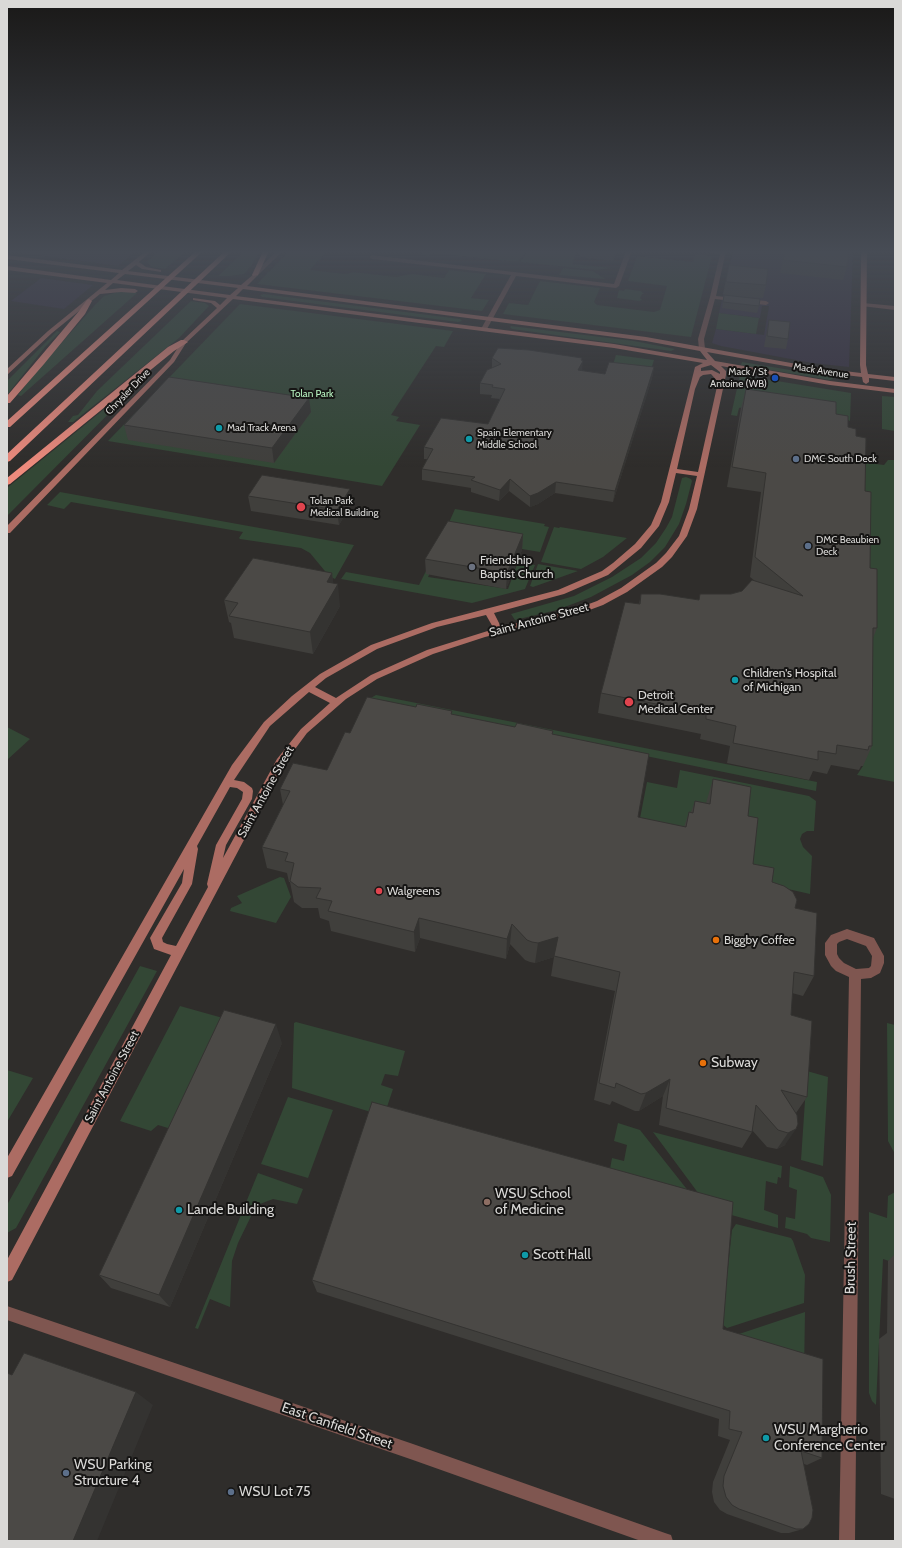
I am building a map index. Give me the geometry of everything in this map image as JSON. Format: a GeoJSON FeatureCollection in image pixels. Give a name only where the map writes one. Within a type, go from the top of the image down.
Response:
{"type":"FeatureCollection","features":[{"type":"Feature","properties":{"kind":"highway"},"geometry":{"type":"LineString","coordinates":[[7,401],[73,323]]}},
{"type":"Feature","properties":{"kind":"highway"},"geometry":{"type":"LineString","coordinates":[[7,425],[120,323]]}},
{"type":"Feature","properties":{"kind":"highway"},"geometry":{"type":"LineString","coordinates":[[7,459],[152,323]]}},
{"type":"Feature","properties":{"kind":"highway"},"geometry":{"type":"LineString","coordinates":[[7,482],[171,349],[184,342]]}},
{"type":"Feature","properties":{"kind":"street"},"geometry":{"type":"LineString","coordinates":[[7,373],[61,323]]}},
{"type":"Feature","properties":{"kind":"street","name":"Chrysler Drive"},"geometry":{"type":"LineString","coordinates":[[7,531],[172,361],[184,342],[204,323]]}},
{"type":"Feature","properties":{"kind":"street","name":"Mack Avenue"},"geometry":{"type":"LineString","coordinates":[[440,323],[671,354],[830,383],[895,391]]}},
{"type":"Feature","properties":{"kind":"street"},"geometry":{"type":"LineString","coordinates":[[461,326],[467,323]]}},
{"type":"Feature","properties":{"kind":"street"},"geometry":{"type":"LineString","coordinates":[[484,329],[487,323]]}},
{"type":"Feature","properties":{"kind":"street"},"geometry":{"type":"LineString","coordinates":[[508,323],[505,326],[509,332]]}},
{"type":"Feature","properties":{"kind":"street","name":"Mack Avenue"},"geometry":{"type":"LineString","coordinates":[[523,323],[684,345],[835,372],[895,379]]}},
{"type":"Feature","properties":{"kind":"street"},"geometry":{"type":"LineString","coordinates":[[706,323],[701,338],[702,348],[712,362],[723,371],[721,381]]}},
{"type":"Feature","properties":{"kind":"street"},"geometry":{"type":"LineString","coordinates":[[863,323],[863,365],[867,388]]}},
{"type":"Feature","properties":{"kind":"street"},"geometry":{"type":"LineString","coordinates":[[671,354],[681,350],[684,345]]}},
{"type":"Feature","properties":{"kind":"street","name":"Saint Antoine Street"},"geometry":{"type":"LineString","coordinates":[[7,1171],[194,841],[244,756],[268,724],[308,688],[342,664],[374,647],[434,625],[489,612],[561,592],[605,573],[616,565],[638,546],[655,526],[665,502],[698,367],[712,362]]}},
{"type":"Feature","properties":{"kind":"street"},"geometry":{"type":"LineString","coordinates":[[697,376],[701,373],[712,372],[717,375],[721,381]]}},
{"type":"Feature","properties":{"kind":"street"},"geometry":{"type":"LineString","coordinates":[[830,383],[835,381],[837,378],[835,372]]}},
{"type":"Feature","properties":{"kind":"street","name":"Saint Antoine Street"},"geometry":{"type":"LineString","coordinates":[[7,1275],[288,749],[304,731],[336,702],[374,677],[408,661],[499,631],[567,614],[600,603],[624,590],[659,565],[669,555],[688,526],[701,475],[721,381]]}},
{"type":"Feature","properties":{"kind":"street"},"geometry":{"type":"LineString","coordinates":[[672,470],[701,475]]}},
{"type":"Feature","properties":{"kind":"street"},"geometry":{"type":"LineString","coordinates":[[489,612],[499,631]]}},
{"type":"Feature","properties":{"kind":"street"},"geometry":{"type":"LineString","coordinates":[[308,688],[336,702]]}},
{"type":"Feature","properties":{"kind":"street"},"geometry":{"type":"LineString","coordinates":[[209,896],[221,845],[247,799],[248,791],[240,785],[228,783]]}},
{"type":"Feature","properties":{"kind":"street"},"geometry":{"type":"LineString","coordinates":[[179,952],[165,949],[158,945],[156,938],[187,884],[194,841]]}},
{"type":"Feature","properties":{"kind":"street","name":"Brush Street"},"geometry":{"type":"LineString","coordinates":[[847,1541],[855,974]]}},
{"type":"Feature","properties":{"kind":"street","name":"East Canfield Street"},"geometry":{"type":"LineString","coordinates":[[7,1313],[399,1447],[666,1541]]}},
{"type":"Feature","properties":{"kind":"shaded area"},"geometry":{"type":"Polygon","coordinates":[[[766,323],[851,323],[849,367],[812,363],[712,343],[716,329],[764,335],[766,323]]]}},
{"type":"Feature","properties":{"kind":"green space"},"geometry":{"type":"Polygon","coordinates":[[[79,323],[103,323],[21,396],[18,395],[35,373],[79,323]]]}},
{"type":"Feature","properties":{"kind":"green space"},"geometry":{"type":"Polygon","coordinates":[[[168,323],[193,323],[179,338],[73,422],[68,422],[73,416],[78,415],[97,391],[168,323]]]}},
{"type":"Feature","properties":{"kind":"green space","name":"Tolan Park"},"geometry":{"type":"Polygon","coordinates":[[[221,323],[392,323],[453,331],[444,347],[436,346],[391,415],[399,417],[396,421],[420,425],[382,486],[108,441],[221,323]]]}},
{"type":"Feature","properties":{"kind":"green space"},"geometry":{"type":"Polygon","coordinates":[[[579,323],[695,323],[691,337],[579,323]]]}},
{"type":"Feature","properties":{"kind":"green space"},"geometry":{"type":"Polygon","coordinates":[[[717,323],[758,323],[756,334],[716,329],[717,323]]]}},
{"type":"Feature","properties":{"kind":"green space"},"geometry":{"type":"Polygon","coordinates":[[[510,327],[634,341],[675,349],[671,351],[512,329],[510,327]]]}},
{"type":"Feature","properties":{"kind":"green space"},"geometry":{"type":"Polygon","coordinates":[[[57,331],[60,332],[45,347],[7,395],[7,381],[57,331]]]}},
{"type":"Feature","properties":{"kind":"green space"},"geometry":{"type":"Polygon","coordinates":[[[616,355],[654,360],[649,376],[611,371],[616,355]]]}},
{"type":"Feature","properties":{"kind":"green space"},"geometry":{"type":"Polygon","coordinates":[[[742,362],[808,373],[827,374],[832,376],[833,379],[830,380],[741,365],[742,362]]]}},
{"type":"Feature","properties":{"kind":"green space"},"geometry":{"type":"Polygon","coordinates":[[[150,372],[7,516],[7,488],[150,372]]]}},
{"type":"Feature","properties":{"kind":"green space"},"geometry":{"type":"Polygon","coordinates":[[[740,375],[851,393],[850,421],[842,417],[753,405],[739,408],[737,416],[731,415],[740,375]]]}},
{"type":"Feature","properties":{"kind":"green space"},"geometry":{"type":"Polygon","coordinates":[[[882,396],[895,397],[895,431],[882,429],[882,396]]]}},
{"type":"Feature","properties":{"kind":"green space"},"geometry":{"type":"Polygon","coordinates":[[[874,459],[876,464],[884,465],[888,460],[895,460],[895,782],[857,775],[863,766],[864,462],[874,459]]]}},
{"type":"Feature","properties":{"kind":"green space"},"geometry":{"type":"Polygon","coordinates":[[[686,477],[692,481],[679,524],[665,547],[650,562],[632,575],[591,597],[557,610],[515,620],[511,614],[574,596],[612,577],[641,558],[656,543],[666,528],[672,517],[682,478],[686,477]]]}},
{"type":"Feature","properties":{"kind":"green space"},"geometry":{"type":"Polygon","coordinates":[[[60,492],[354,545],[335,579],[329,576],[310,553],[301,548],[240,539],[239,538],[243,532],[71,502],[64,509],[47,505],[60,492]]]}},
{"type":"Feature","properties":{"kind":"green space"},"geometry":{"type":"Polygon","coordinates":[[[455,509],[545,524],[544,526],[549,527],[540,552],[443,536],[455,509]]]}},
{"type":"Feature","properties":{"kind":"green space"},"geometry":{"type":"Polygon","coordinates":[[[554,527],[627,538],[603,557],[581,569],[541,562],[554,527]]]}},
{"type":"Feature","properties":{"kind":"green space"},"geometry":{"type":"Polygon","coordinates":[[[435,553],[439,554],[428,577],[508,589],[518,562],[535,565],[525,589],[472,603],[341,579],[346,572],[419,585],[435,553]]]}},
{"type":"Feature","properties":{"kind":"green space"},"geometry":{"type":"Polygon","coordinates":[[[538,564],[578,571],[533,587],[530,586],[538,564]]]}},
{"type":"Feature","properties":{"kind":"green space"},"geometry":{"type":"Polygon","coordinates":[[[376,695],[817,782],[816,791],[369,699],[376,695]]]}},
{"type":"Feature","properties":{"kind":"green space"},"geometry":{"type":"Polygon","coordinates":[[[7,727],[30,739],[7,760],[7,727]]]}},
{"type":"Feature","properties":{"kind":"green space"},"geometry":{"type":"Polygon","coordinates":[[[680,770],[809,796],[816,801],[814,831],[807,831],[802,834],[800,839],[803,847],[812,856],[810,894],[686,866],[703,825],[686,834],[636,839],[647,782],[677,788],[680,770]]]}},
{"type":"Feature","properties":{"kind":"green space"},"geometry":{"type":"Polygon","coordinates":[[[280,877],[284,878],[291,897],[276,923],[230,911],[231,908],[242,903],[237,896],[280,877]]]}},
{"type":"Feature","properties":{"kind":"green space"},"geometry":{"type":"Polygon","coordinates":[[[140,966],[157,971],[16,1228],[7,1233],[7,1205],[140,966]]]}},
{"type":"Feature","properties":{"kind":"green space"},"geometry":{"type":"Polygon","coordinates":[[[180,1006],[230,1020],[178,1131],[158,1125],[151,1131],[120,1121],[180,1006]]]}},
{"type":"Feature","properties":{"kind":"green space"},"geometry":{"type":"Polygon","coordinates":[[[296,1022],[405,1051],[398,1076],[385,1074],[381,1085],[393,1089],[384,1116],[292,1088],[294,1023],[296,1022]]]}},
{"type":"Feature","properties":{"kind":"green space"},"geometry":{"type":"Polygon","coordinates":[[[887,1023],[895,1025],[895,1154],[888,1141],[887,1023]]]}},
{"type":"Feature","properties":{"kind":"green space"},"geometry":{"type":"Polygon","coordinates":[[[7,1070],[33,1078],[7,1122],[7,1070]]]}},
{"type":"Feature","properties":{"kind":"green space"},"geometry":{"type":"Polygon","coordinates":[[[807,1071],[828,1077],[823,1166],[801,1160],[807,1071]]]}},
{"type":"Feature","properties":{"kind":"green space"},"geometry":{"type":"Polygon","coordinates":[[[288,1097],[333,1110],[308,1178],[261,1164],[288,1097]]]}},
{"type":"Feature","properties":{"kind":"green space"},"geometry":{"type":"Polygon","coordinates":[[[618,1123],[640,1130],[701,1207],[608,1180],[612,1158],[624,1161],[627,1145],[614,1141],[618,1123]]]}},
{"type":"Feature","properties":{"kind":"green space"},"geometry":{"type":"Polygon","coordinates":[[[653,1132],[782,1166],[781,1178],[778,1177],[777,1184],[766,1181],[764,1210],[778,1215],[778,1228],[710,1209],[653,1132]]]}},
{"type":"Feature","properties":{"kind":"green space"},"geometry":{"type":"Polygon","coordinates":[[[790,1166],[823,1177],[831,1195],[830,1242],[811,1238],[807,1234],[785,1228],[786,1217],[795,1219],[797,1190],[789,1187],[790,1166]]]}},
{"type":"Feature","properties":{"kind":"green space"},"geometry":{"type":"Polygon","coordinates":[[[258,1173],[303,1189],[297,1204],[273,1199],[260,1204],[255,1208],[238,1243],[232,1261],[230,1307],[210,1299],[198,1329],[195,1328],[258,1173]]]}},
{"type":"Feature","properties":{"kind":"green space"},"geometry":{"type":"Polygon","coordinates":[[[895,1192],[895,1263],[883,1259],[876,1405],[872,1401],[869,1393],[869,1212],[887,1218],[888,1196],[895,1192]]]}},
{"type":"Feature","properties":{"kind":"green space"},"geometry":{"type":"Polygon","coordinates":[[[736,1224],[791,1238],[805,1275],[804,1303],[727,1328],[722,1324],[732,1230],[736,1224]]]}},
{"type":"Feature","properties":{"kind":"green space"},"geometry":{"type":"Polygon","coordinates":[[[805,1312],[804,1374],[727,1338],[805,1312]]]}},
{"type":"Feature","properties":{"kind":"building"},"geometry":{"type":"Polygon","coordinates":[[[769,323],[790,323],[788,339],[767,336],[769,323]]]}},
{"type":"Feature","properties":{"kind":"building"},"geometry":{"type":"Polygon","coordinates":[[[498,348],[529,350],[582,358],[581,360],[583,361],[578,370],[605,374],[609,362],[654,367],[615,491],[556,482],[530,496],[510,479],[500,490],[471,480],[475,477],[422,469],[433,449],[424,447],[441,418],[488,424],[505,389],[480,383],[487,370],[501,364],[492,358],[498,348]]]}},
{"type":"Feature","properties":{"kind":"building","name":"Mad Track Arena"},"geometry":{"type":"Polygon","coordinates":[[[169,377],[309,398],[272,448],[124,425],[169,377]]]}},
{"type":"Feature","properties":{"kind":"building"},"geometry":{"type":"Polygon","coordinates":[[[746,389],[836,402],[836,414],[848,416],[848,427],[856,429],[856,436],[866,438],[865,491],[871,492],[870,568],[877,569],[877,628],[873,628],[872,746],[869,746],[868,750],[837,745],[836,754],[818,751],[818,760],[733,743],[736,726],[706,719],[706,714],[601,693],[625,602],[640,604],[641,594],[660,594],[699,600],[700,594],[731,594],[742,591],[752,580],[803,596],[755,557],[766,473],[732,467],[746,389]]]}},
{"type":"Feature","properties":{"kind":"building"},"geometry":{"type":"Polygon","coordinates":[[[262,475],[350,489],[337,510],[248,496],[262,475]]]}},
{"type":"Feature","properties":{"kind":"building"},"geometry":{"type":"Polygon","coordinates":[[[448,521],[523,534],[507,573],[425,559],[448,521]]]}},
{"type":"Feature","properties":{"kind":"building"},"geometry":{"type":"Polygon","coordinates":[[[253,558],[332,573],[327,582],[338,584],[310,632],[229,616],[238,603],[224,600],[253,558]]]}},
{"type":"Feature","properties":{"kind":"building"},"geometry":{"type":"Polygon","coordinates":[[[367,697],[416,707],[417,704],[452,711],[451,714],[515,727],[517,723],[553,731],[552,734],[649,754],[638,817],[686,827],[689,812],[693,813],[695,801],[710,804],[713,779],[751,787],[748,816],[758,818],[753,864],[774,868],[772,882],[784,886],[793,892],[797,900],[795,908],[817,913],[814,976],[794,972],[791,1015],[812,1021],[807,1097],[781,1090],[797,1115],[798,1124],[796,1129],[788,1133],[778,1130],[756,1105],[752,1132],[666,1108],[670,1079],[646,1093],[641,1094],[616,1083],[615,1088],[599,1083],[620,972],[554,956],[558,937],[538,943],[532,942],[527,940],[512,924],[507,939],[419,918],[414,932],[328,911],[332,901],[316,898],[321,888],[298,887],[290,881],[294,863],[285,861],[288,853],[262,847],[290,791],[280,789],[293,763],[327,770],[345,732],[350,733],[367,697]]]}},
{"type":"Feature","properties":{"kind":"building","name":"Lande Building"},"geometry":{"type":"Polygon","coordinates":[[[224,1010],[276,1024],[159,1295],[99,1275],[224,1010]]]}},
{"type":"Feature","properties":{"kind":"building","name":"Scott Hall"},"geometry":{"type":"Polygon","coordinates":[[[372,1102],[733,1202],[723,1329],[823,1359],[822,1458],[801,1451],[813,1510],[812,1518],[809,1524],[803,1529],[796,1529],[739,1509],[732,1505],[726,1497],[723,1486],[724,1476],[742,1432],[729,1429],[730,1411],[312,1280],[372,1102]]]}},
{"type":"Feature","properties":{"kind":"building","name":"WSU Parking Structure 4"},"geometry":{"type":"Polygon","coordinates":[[[24,1353],[136,1392],[73,1541],[7,1541],[7,1373],[12,1375],[24,1353]]]}},
{"type":"Feature","properties":{"kind":"place","name":"Mack / St Antoine (WB)"},"geometry":{"type":"Point","coordinates":[775,378]}},
{"type":"Feature","properties":{"kind":"place","name":"Mad Track Arena"},"geometry":{"type":"Point","coordinates":[219,428]}},
{"type":"Feature","properties":{"kind":"place","name":"Spain Elementary Middle School"},"geometry":{"type":"Point","coordinates":[469,439]}},
{"type":"Feature","properties":{"kind":"place","name":"DMC South Deck"},"geometry":{"type":"Point","coordinates":[796,459]}},
{"type":"Feature","properties":{"kind":"place","name":"Tolan Park Medical Building"},"geometry":{"type":"Point","coordinates":[301,507]}},
{"type":"Feature","properties":{"kind":"place","name":"DMC Beaubien Deck"},"geometry":{"type":"Point","coordinates":[808,546]}},
{"type":"Feature","properties":{"kind":"place","name":"Friendship Baptist Church"},"geometry":{"type":"Point","coordinates":[472,567]}},
{"type":"Feature","properties":{"kind":"place","name":"Children's Hospital of Michigan"},"geometry":{"type":"Point","coordinates":[735,680]}},
{"type":"Feature","properties":{"kind":"place","name":"Detroit Medical Center"},"geometry":{"type":"Point","coordinates":[629,702]}},
{"type":"Feature","properties":{"kind":"place","name":"Walgreens"},"geometry":{"type":"Point","coordinates":[379,891]}},
{"type":"Feature","properties":{"kind":"place","name":"Biggby Coffee"},"geometry":{"type":"Point","coordinates":[716,940]}},
{"type":"Feature","properties":{"kind":"place","name":"Subway"},"geometry":{"type":"Point","coordinates":[703,1063]}},
{"type":"Feature","properties":{"kind":"place","name":"WSU School of Medicine"},"geometry":{"type":"Point","coordinates":[487,1202]}},
{"type":"Feature","properties":{"kind":"place","name":"Lande Building"},"geometry":{"type":"Point","coordinates":[179,1210]}},
{"type":"Feature","properties":{"kind":"place","name":"Scott Hall"},"geometry":{"type":"Point","coordinates":[525,1255]}},
{"type":"Feature","properties":{"kind":"place","name":"WSU Margherio Conference Center"},"geometry":{"type":"Point","coordinates":[766,1438]}},
{"type":"Feature","properties":{"kind":"place","name":"WSU Parking Structure 4"},"geometry":{"type":"Point","coordinates":[66,1473]}},
{"type":"Feature","properties":{"kind":"place","name":"WSU Lot 75"},"geometry":{"type":"Point","coordinates":[231,1492]}}]}
